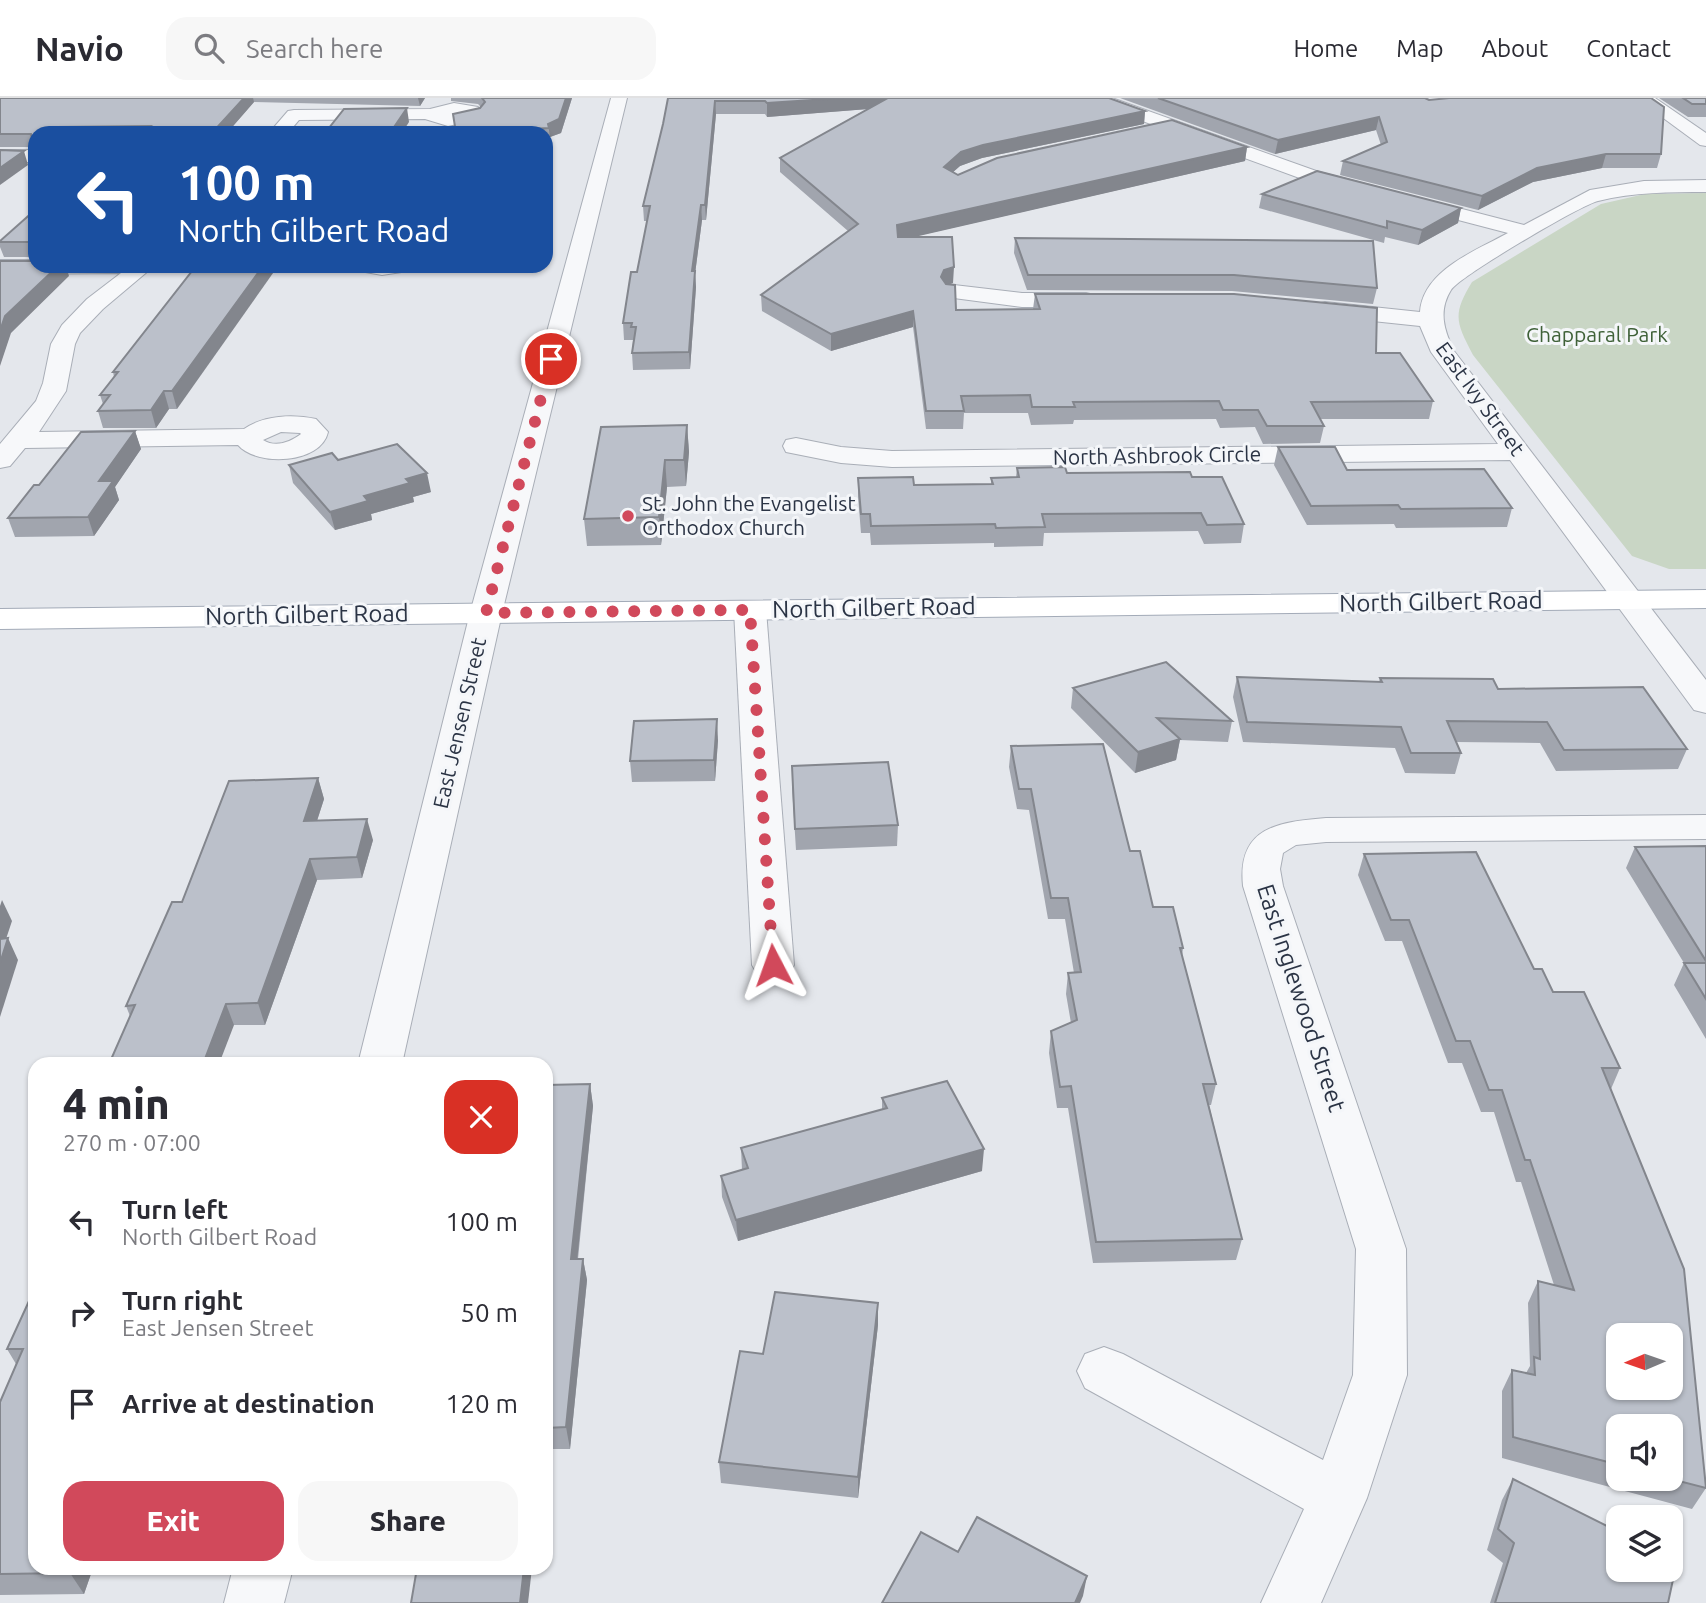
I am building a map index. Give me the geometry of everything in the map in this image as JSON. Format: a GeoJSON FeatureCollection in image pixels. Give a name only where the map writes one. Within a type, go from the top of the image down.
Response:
{"type":"FeatureCollection","features":[{"type":"Feature","properties":{"kind":"main road","name":"North Gilbert Road"},"geometry":{"type":"LineString","coordinates":[[0,619],[1706,599]]}},
{"type":"Feature","properties":{"kind":"street","name":"East Jensen Street"},"geometry":{"type":"LineString","coordinates":[[382,1057],[486,613],[619,98]]}},
{"type":"Feature","properties":{"kind":"street"},"geometry":{"type":"LineString","coordinates":[[1096,98],[1347,187],[1524,231]]}},
{"type":"Feature","properties":{"kind":"street"},"geometry":{"type":"LineString","coordinates":[[1632,99],[1644,98],[1706,141]]}},
{"type":"Feature","properties":{"kind":"street"},"geometry":{"type":"LineString","coordinates":[[284,126],[294,115],[432,114]]}},
{"type":"Feature","properties":{"kind":"street"},"geometry":{"type":"LineString","coordinates":[[1132,134],[1171,126]]}},
{"type":"Feature","properties":{"kind":"street"},"geometry":{"type":"LineString","coordinates":[[0,156],[28,156]]}},
{"type":"Feature","properties":{"kind":"street","name":"East Ivy Street"},"geometry":{"type":"LineString","coordinates":[[1706,186],[1644,187],[1605,192],[1576,201],[1454,274],[1436,296],[1431,320],[1436,340],[1443,352],[1706,702]]}},
{"type":"Feature","properties":{"kind":"street"},"geometry":{"type":"LineString","coordinates":[[0,267],[28,267]]}},
{"type":"Feature","properties":{"kind":"street"},"geometry":{"type":"LineString","coordinates":[[9,450],[53,391],[63,340],[70,330],[80,318],[135,273]]}},
{"type":"Feature","properties":{"kind":"street"},"geometry":{"type":"LineString","coordinates":[[954,292],[1022,300],[1112,300]]}},
{"type":"Feature","properties":{"kind":"street"},"geometry":{"type":"LineString","coordinates":[[1298,307],[1431,320]]}},
{"type":"Feature","properties":{"kind":"street"},"geometry":{"type":"LineString","coordinates":[[9,450],[250,437]]}},
{"type":"Feature","properties":{"kind":"street","name":"North Ashbrook Circle"},"geometry":{"type":"LineString","coordinates":[[796,446],[841,455],[892,458],[1518,452]]}},
{"type":"Feature","properties":{"kind":"street"},"geometry":{"type":"LineString","coordinates":[[750,610],[773,965]]}},
{"type":"Feature","properties":{"kind":"street","name":"East Inglewood Street"},"geometry":{"type":"LineString","coordinates":[[1291,1603],[1338,1498],[1380,1375],[1381,1249],[1263,886],[1259,869],[1262,855],[1269,842],[1286,835],[1326,830],[1706,827]]}},
{"type":"Feature","properties":{"kind":"street"},"geometry":{"type":"LineString","coordinates":[[1104,1371],[1338,1498]]}},
{"type":"Feature","properties":{"kind":"street"},"geometry":{"type":"LineString","coordinates":[[254,1603],[261,1575]]}},
{"type":"Feature","properties":{"kind":"green space","name":"Chapparal Park"},"geometry":{"type":"Polygon","coordinates":[[[1706,193],[1706,569],[1669,569],[1632,556],[1473,355],[1460,326],[1459,311],[1472,282],[1601,204],[1645,194],[1706,193]]]}},
{"type":"Feature","properties":{"kind":"building"},"geometry":{"type":"Polygon","coordinates":[[[0,98],[244,98],[218,126],[28,126],[28,134],[0,134],[0,98]]]}},
{"type":"Feature","properties":{"kind":"building"},"geometry":{"type":"Polygon","coordinates":[[[482,98],[566,98],[559,119],[548,126],[455,126],[453,114],[480,108],[485,102],[482,98]]]}},
{"type":"Feature","properties":{"kind":"building"},"geometry":{"type":"Polygon","coordinates":[[[668,98],[843,98],[767,103],[715,101],[705,205],[701,205],[692,271],[695,271],[689,352],[632,353],[636,327],[631,327],[632,323],[623,323],[631,272],[637,272],[650,206],[643,206],[668,98]]]}},
{"type":"Feature","properties":{"kind":"building"},"geometry":{"type":"Polygon","coordinates":[[[888,98],[1109,98],[1145,111],[961,152],[944,167],[958,175],[997,158],[1172,120],[1247,147],[897,225],[898,237],[952,237],[954,267],[944,270],[941,277],[946,284],[955,285],[956,310],[1040,309],[1035,294],[1234,294],[1377,308],[1376,353],[1400,353],[1433,401],[1311,402],[1324,426],[1267,426],[1258,410],[1223,410],[1219,401],[1073,402],[1075,407],[1032,407],[1030,395],[961,396],[964,411],[926,411],[913,311],[831,334],[761,295],[858,224],[780,158],[888,98]]]}},
{"type":"Feature","properties":{"kind":"building"},"geometry":{"type":"Polygon","coordinates":[[[1158,98],[1651,98],[1664,107],[1661,154],[1606,154],[1537,168],[1482,196],[1343,161],[1387,142],[1379,117],[1278,140],[1158,98]]]}},
{"type":"Feature","properties":{"kind":"building"},"geometry":{"type":"Polygon","coordinates":[[[1683,98],[1706,98],[1706,104],[1692,104],[1683,98]]]}},
{"type":"Feature","properties":{"kind":"building"},"geometry":{"type":"Polygon","coordinates":[[[407,108],[395,126],[331,126],[344,109],[407,108]]]}},
{"type":"Feature","properties":{"kind":"building"},"geometry":{"type":"Polygon","coordinates":[[[0,150],[24,151],[0,168],[0,150]]]}},
{"type":"Feature","properties":{"kind":"building"},"geometry":{"type":"Polygon","coordinates":[[[1317,171],[1461,208],[1422,230],[1387,221],[1387,228],[1262,194],[1317,171]]]}},
{"type":"Feature","properties":{"kind":"building"},"geometry":{"type":"Polygon","coordinates":[[[28,216],[28,242],[0,241],[28,216]]]}},
{"type":"Feature","properties":{"kind":"building"},"geometry":{"type":"Polygon","coordinates":[[[1015,238],[1373,241],[1377,288],[1234,275],[1028,275],[1015,238]]]}},
{"type":"Feature","properties":{"kind":"building"},"geometry":{"type":"Polygon","coordinates":[[[0,261],[28,261],[28,273],[51,273],[5,316],[0,331],[0,261]]]}},
{"type":"Feature","properties":{"kind":"building"},"geometry":{"type":"Polygon","coordinates":[[[191,273],[258,273],[172,391],[164,391],[151,410],[98,411],[110,395],[100,395],[118,372],[113,372],[191,273]]]}},
{"type":"Feature","properties":{"kind":"building"},"geometry":{"type":"Polygon","coordinates":[[[687,425],[684,460],[665,460],[659,517],[584,519],[601,427],[687,425]]]}},
{"type":"Feature","properties":{"kind":"building"},"geometry":{"type":"Polygon","coordinates":[[[135,431],[99,481],[113,481],[88,517],[8,518],[34,485],[39,485],[81,432],[135,431]]]}},
{"type":"Feature","properties":{"kind":"building"},"geometry":{"type":"Polygon","coordinates":[[[397,444],[427,473],[406,479],[410,483],[364,496],[368,501],[330,512],[289,465],[332,453],[338,460],[397,444]]]}},
{"type":"Feature","properties":{"kind":"building"},"geometry":{"type":"Polygon","coordinates":[[[1278,447],[1335,447],[1347,470],[1484,469],[1512,508],[1401,509],[1398,505],[1311,506],[1278,447]]]}},
{"type":"Feature","properties":{"kind":"building"},"geometry":{"type":"Polygon","coordinates":[[[1065,467],[1067,473],[1190,472],[1192,477],[1222,477],[1244,524],[1207,525],[1201,513],[1042,514],[1045,527],[996,528],[995,524],[871,526],[870,514],[861,514],[858,478],[913,477],[914,485],[993,484],[991,478],[1019,477],[1017,468],[1065,467]]]}},
{"type":"Feature","properties":{"kind":"building"},"geometry":{"type":"Polygon","coordinates":[[[1166,662],[1232,721],[1157,718],[1180,739],[1138,752],[1073,688],[1166,662]]]}},
{"type":"Feature","properties":{"kind":"building"},"geometry":{"type":"Polygon","coordinates":[[[1237,677],[1382,682],[1380,678],[1493,679],[1498,689],[1643,687],[1687,749],[1564,750],[1547,722],[1447,721],[1461,753],[1411,753],[1401,727],[1247,722],[1237,677]]]}},
{"type":"Feature","properties":{"kind":"building"},"geometry":{"type":"Polygon","coordinates":[[[717,719],[714,760],[630,761],[634,721],[717,719]]]}},
{"type":"Feature","properties":{"kind":"building"},"geometry":{"type":"Polygon","coordinates":[[[1103,744],[1130,851],[1140,851],[1153,907],[1173,907],[1183,948],[1180,948],[1216,1084],[1203,1084],[1242,1239],[1096,1242],[1071,1086],[1060,1087],[1051,1031],[1077,1020],[1068,973],[1081,972],[1068,898],[1051,898],[1031,789],[1019,789],[1011,746],[1103,744]]]}},
{"type":"Feature","properties":{"kind":"building"},"geometry":{"type":"Polygon","coordinates":[[[888,762],[898,825],[795,829],[792,766],[888,762]]]}},
{"type":"Feature","properties":{"kind":"building"},"geometry":{"type":"Polygon","coordinates":[[[318,778],[304,821],[367,819],[357,857],[310,859],[258,1003],[226,1004],[206,1057],[112,1057],[135,1005],[126,1006],[172,902],[182,902],[229,781],[318,778]]]}},
{"type":"Feature","properties":{"kind":"building"},"geometry":{"type":"Polygon","coordinates":[[[1706,846],[1706,961],[1635,847],[1706,846]]]}},
{"type":"Feature","properties":{"kind":"building"},"geometry":{"type":"Polygon","coordinates":[[[1476,852],[1534,969],[1542,969],[1553,992],[1584,992],[1620,1068],[1602,1068],[1684,1269],[1706,1488],[1683,1482],[1683,1414],[1606,1414],[1606,1462],[1513,1437],[1512,1370],[1535,1375],[1534,1357],[1540,1359],[1538,1281],[1574,1290],[1530,1160],[1525,1160],[1502,1090],[1489,1090],[1470,1041],[1456,1041],[1409,920],[1391,920],[1364,854],[1476,852]]]}},
{"type":"Feature","properties":{"kind":"building"},"geometry":{"type":"Polygon","coordinates":[[[8,938],[0,963],[0,939],[8,938]]]}},
{"type":"Feature","properties":{"kind":"building"},"geometry":{"type":"Polygon","coordinates":[[[1684,963],[1706,963],[1706,999],[1684,963]]]}},
{"type":"Feature","properties":{"kind":"building"},"geometry":{"type":"Polygon","coordinates":[[[947,1081],[984,1149],[736,1220],[721,1176],[748,1168],[741,1148],[887,1108],[882,1098],[947,1081]]]}},
{"type":"Feature","properties":{"kind":"building"},"geometry":{"type":"Polygon","coordinates":[[[590,1084],[571,1259],[583,1259],[566,1427],[553,1428],[553,1085],[590,1084]]]}},
{"type":"Feature","properties":{"kind":"building"},"geometry":{"type":"Polygon","coordinates":[[[775,1292],[878,1303],[858,1477],[719,1462],[740,1351],[763,1354],[775,1292]]]}},
{"type":"Feature","properties":{"kind":"building"},"geometry":{"type":"Polygon","coordinates":[[[28,1303],[28,1574],[0,1574],[0,1402],[23,1349],[7,1349],[28,1303]]]}},
{"type":"Feature","properties":{"kind":"building"},"geometry":{"type":"Polygon","coordinates":[[[1513,1479],[1606,1526],[1606,1582],[1672,1582],[1668,1603],[1495,1603],[1514,1543],[1498,1529],[1513,1479]]]}},
{"type":"Feature","properties":{"kind":"building"},"geometry":{"type":"Polygon","coordinates":[[[977,1517],[1087,1576],[1075,1603],[882,1603],[921,1532],[958,1552],[977,1517]]]}},
{"type":"Feature","properties":{"kind":"building"},"geometry":{"type":"Polygon","coordinates":[[[416,1575],[523,1575],[520,1603],[411,1603],[416,1575]]]}},
{"type":"Feature","properties":{"kind":"place","name":"St. John the Evangelist Orthodox Church"},"geometry":{"type":"Point","coordinates":[628,516]}},
{"type":"Feature","properties":{"kind":"route"},"geometry":{"type":"LineString","coordinates":[[551,359],[486,613],[750,610],[773,965]]}}]}
